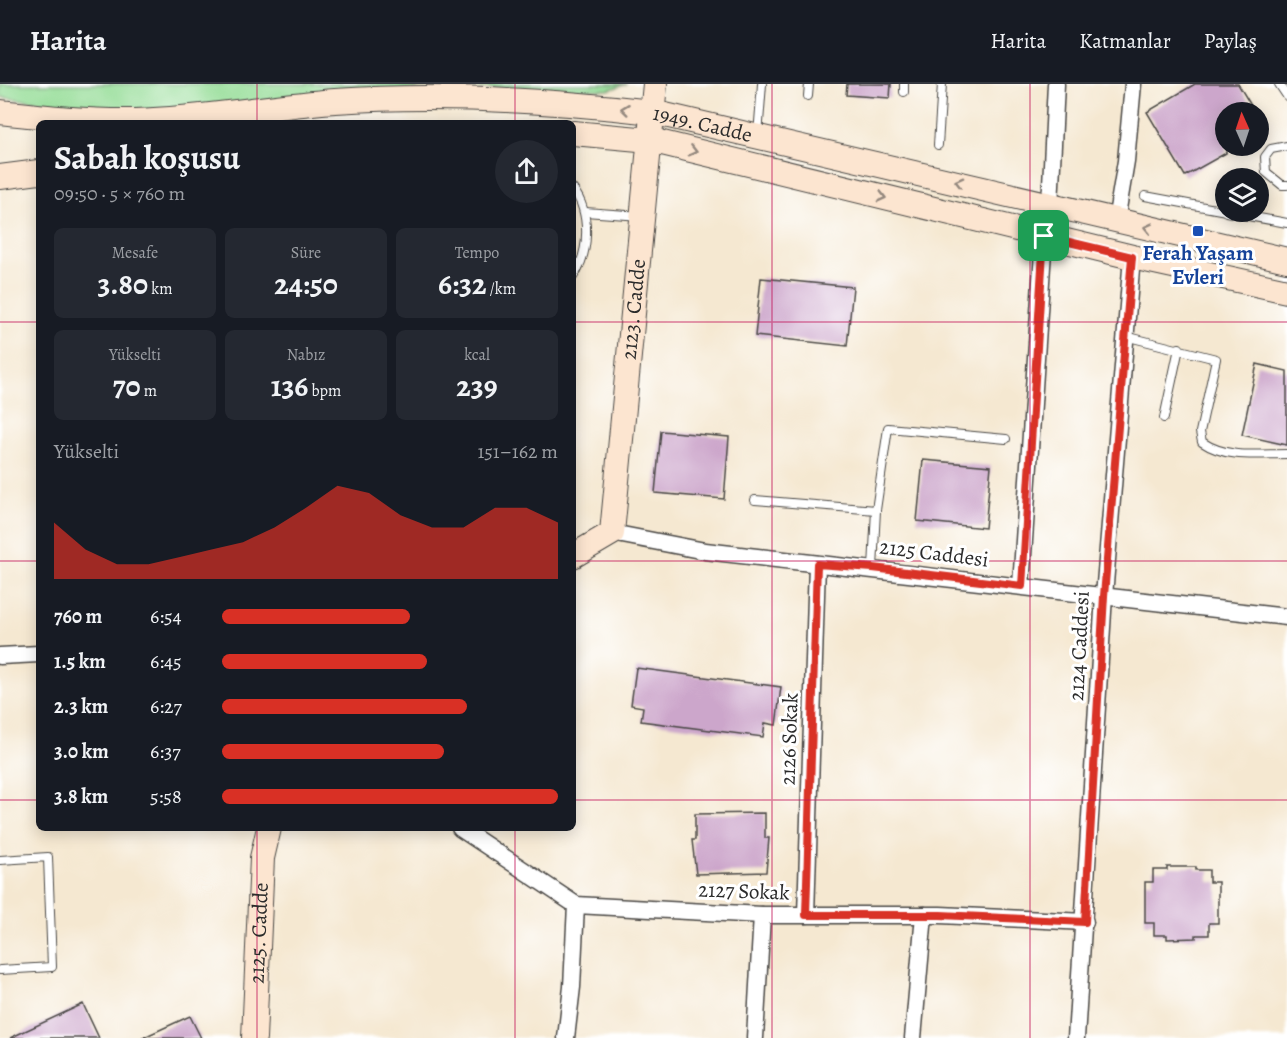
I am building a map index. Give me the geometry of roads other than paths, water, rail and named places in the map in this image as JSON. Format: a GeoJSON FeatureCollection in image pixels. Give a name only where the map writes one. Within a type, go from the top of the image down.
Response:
{"type":"FeatureCollection","features":[{"type":"Feature","properties":{"kind":"street","name":"2123. Cadde"},"geometry":{"type":"LineString","coordinates":[[612,533],[655,84]]}},
{"type":"Feature","properties":{"kind":"street"},"geometry":{"type":"LineString","coordinates":[[1050,205],[1056,84]]}},
{"type":"Feature","properties":{"kind":"street"},"geometry":{"type":"LineString","coordinates":[[1116,220],[1126,161],[1133,84]]}},
{"type":"Feature","properties":{"kind":"street","name":"1949. Cadde"},"geometry":{"type":"LineString","coordinates":[[150,120],[233,114],[334,101],[423,99],[593,105],[652,112],[1287,260]]}},
{"type":"Feature","properties":{"kind":"street","name":"1949. Cadde"},"geometry":{"type":"LineString","coordinates":[[0,112],[68,120]]}},
{"type":"Feature","properties":{"kind":"street","name":"1949. Cadde"},"geometry":{"type":"LineString","coordinates":[[576,133],[650,140],[1132,257],[1287,291]]}},
{"type":"Feature","properties":{"kind":"street"},"geometry":{"type":"LineString","coordinates":[[0,177],[36,172]]}},
{"type":"Feature","properties":{"kind":"street"},"geometry":{"type":"LineString","coordinates":[[1022,586],[1044,236]]}},
{"type":"Feature","properties":{"kind":"street","name":"2124 Caddesi"},"geometry":{"type":"LineString","coordinates":[[1077,1038],[1104,596],[1132,257]]}},
{"type":"Feature","properties":{"kind":"street"},"geometry":{"type":"LineString","coordinates":[[576,554],[612,533]]}},
{"type":"Feature","properties":{"kind":"street","name":"2125 Caddesi"},"geometry":{"type":"LineString","coordinates":[[612,533],[705,551],[873,568],[1287,617]]}},
{"type":"Feature","properties":{"kind":"street","name":"2126 Sokak"},"geometry":{"type":"LineString","coordinates":[[806,915],[817,564]]}},
{"type":"Feature","properties":{"kind":"street"},"geometry":{"type":"LineString","coordinates":[[0,656],[36,654]]}},
{"type":"Feature","properties":{"kind":"street","name":"2125. Cadde"},"geometry":{"type":"LineString","coordinates":[[254,1038],[262,858],[268,831]]}},
{"type":"Feature","properties":{"kind":"street"},"geometry":{"type":"LineString","coordinates":[[465,831],[576,905],[572,987],[566,1038]]}},
{"type":"Feature","properties":{"kind":"street","name":"2127 Sokak"},"geometry":{"type":"LineString","coordinates":[[576,905],[762,915],[924,915],[1085,922]]}},
{"type":"Feature","properties":{"kind":"street"},"geometry":{"type":"LineString","coordinates":[[755,1038],[762,915]]}},
{"type":"Feature","properties":{"kind":"street"},"geometry":{"type":"LineString","coordinates":[[913,1038],[924,915]]}},
{"type":"Feature","properties":{"kind":"lane"},"geometry":{"type":"LineString","coordinates":[[758,136],[762,84]]}},
{"type":"Feature","properties":{"kind":"lane"},"geometry":{"type":"LineString","coordinates":[[808,96],[809,84]]}},
{"type":"Feature","properties":{"kind":"lane"},"geometry":{"type":"LineString","coordinates":[[938,146],[942,84]]}},
{"type":"Feature","properties":{"kind":"lane"},"geometry":{"type":"LineString","coordinates":[[1279,84],[1287,96]]}},
{"type":"Feature","properties":{"kind":"lane"},"geometry":{"type":"LineString","coordinates":[[1287,146],[1271,149],[1264,163],[1266,172],[1282,185],[1287,185]]}},
{"type":"Feature","properties":{"kind":"lane"},"geometry":{"type":"LineString","coordinates":[[576,195],[585,212],[585,252],[576,271]]}},
{"type":"Feature","properties":{"kind":"lane"},"geometry":{"type":"LineString","coordinates":[[1145,196],[1215,210]]}},
{"type":"Feature","properties":{"kind":"lane"},"geometry":{"type":"LineString","coordinates":[[585,212],[643,216]]}},
{"type":"Feature","properties":{"kind":"lane"},"geometry":{"type":"LineString","coordinates":[[1269,220],[1287,223]]}},
{"type":"Feature","properties":{"kind":"lane"},"geometry":{"type":"LineString","coordinates":[[1125,336],[1216,359],[1200,432],[1202,441],[1213,449],[1233,454],[1287,454]]}},
{"type":"Feature","properties":{"kind":"lane"},"geometry":{"type":"LineString","coordinates":[[1164,417],[1179,348]]}},
{"type":"Feature","properties":{"kind":"lane"},"geometry":{"type":"LineString","coordinates":[[873,568],[876,510],[888,428],[1006,439]]}},
{"type":"Feature","properties":{"kind":"lane"},"geometry":{"type":"LineString","coordinates":[[755,500],[876,510]]}},
{"type":"Feature","properties":{"kind":"lane"},"geometry":{"type":"LineString","coordinates":[[0,860],[48,857],[52,967],[0,970]]}},
{"type":"Feature","properties":{"kind":"place","name":"Ferah Yaşam Evleri"},"geometry":{"type":"Point","coordinates":[1198,231]}}]}
